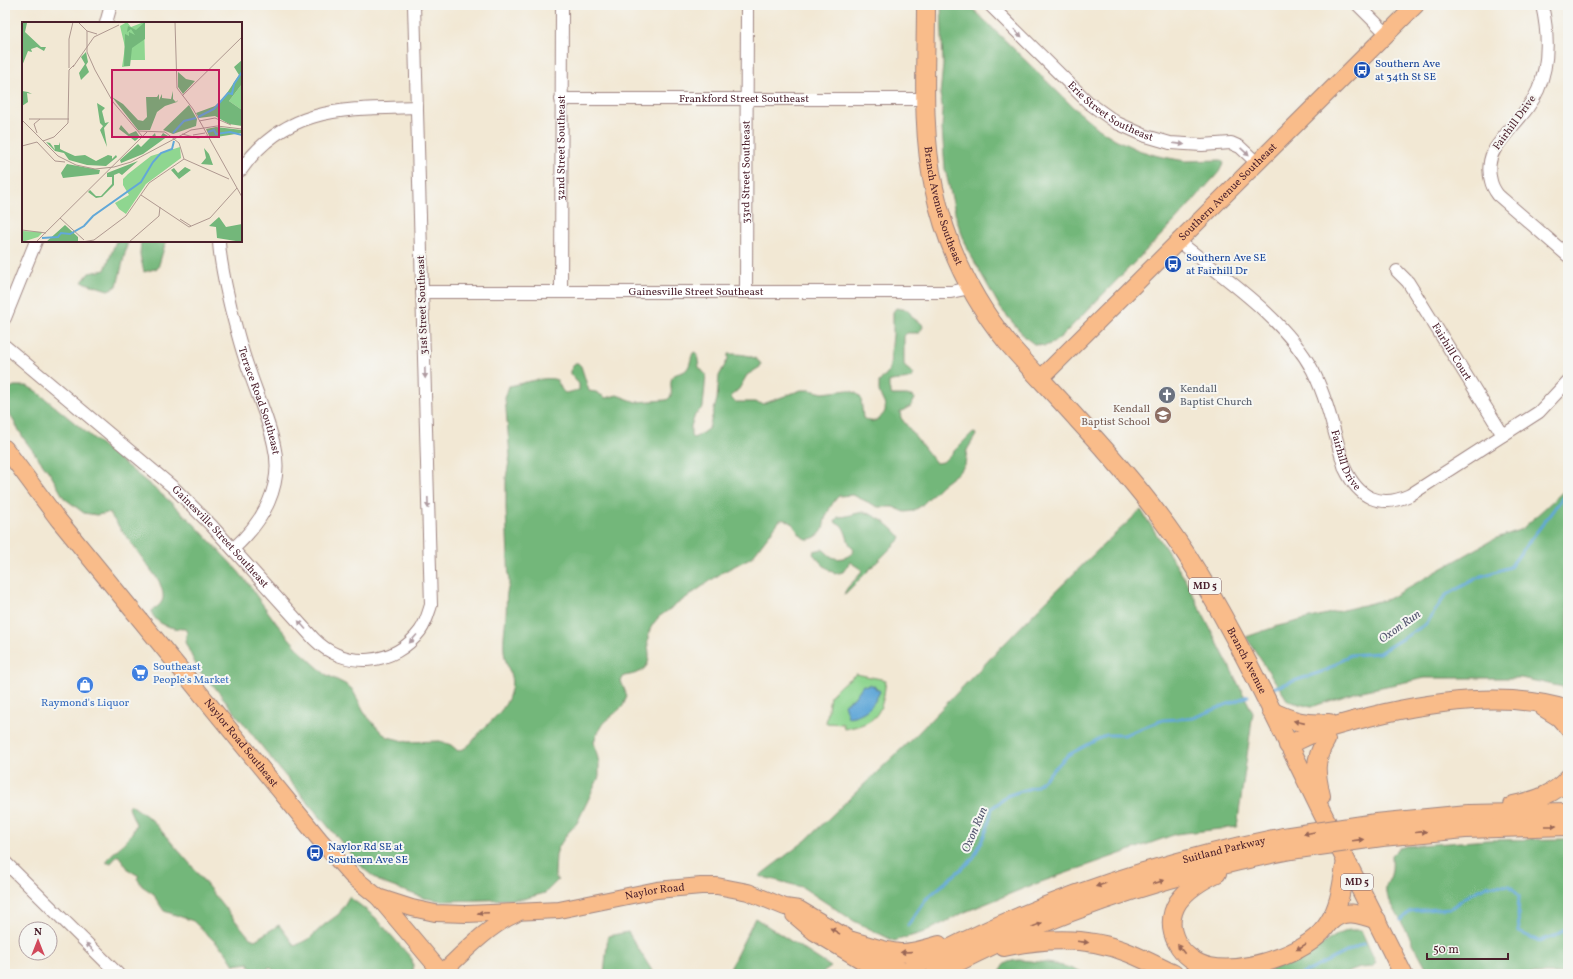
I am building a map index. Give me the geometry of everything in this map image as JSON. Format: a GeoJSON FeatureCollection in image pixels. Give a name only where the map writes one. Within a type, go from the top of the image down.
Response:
{"type":"FeatureCollection","features":[{"type":"Feature","properties":{"kind":"highway","name":"Branch Avenue Southeast"},"geometry":{"type":"LineString","coordinates":[[926,5],[926,131],[933,187],[944,227],[955,256],[970,288],[1006,341],[1040,379]]}},
{"type":"Feature","properties":{"kind":"highway","name":"Branch Avenue"},"geometry":{"type":"LineString","coordinates":[[1040,379],[1106,451],[1141,492],[1198,574],[1291,750],[1376,920],[1400,973]]}},
{"type":"Feature","properties":{"kind":"highway"},"geometry":{"type":"LineString","coordinates":[[1291,750],[1322,730],[1404,710],[1454,702],[1499,700],[1524,701],[1568,710]]}},
{"type":"Feature","properties":{"kind":"highway"},"geometry":{"type":"LineString","coordinates":[[1538,703],[1559,717],[1568,728]]}},
{"type":"Feature","properties":{"kind":"highway"},"geometry":{"type":"LineString","coordinates":[[1271,711],[1288,719],[1302,723],[1352,722]]}},
{"type":"Feature","properties":{"kind":"highway"},"geometry":{"type":"LineString","coordinates":[[1291,750],[1326,740],[1352,722]]}},
{"type":"Feature","properties":{"kind":"highway"},"geometry":{"type":"LineString","coordinates":[[1326,740],[1319,753],[1316,768],[1328,825]]}},
{"type":"Feature","properties":{"kind":"highway"},"geometry":{"type":"LineString","coordinates":[[1468,814],[1539,798],[1556,790],[1568,778]]}},
{"type":"Feature","properties":{"kind":"highway","name":"Suitland Parkway"},"geometry":{"type":"LineString","coordinates":[[905,973],[984,932],[1041,907],[1124,878],[1208,854],[1379,830],[1468,814],[1568,812]]}},
{"type":"Feature","properties":{"kind":"highway","name":"Suitland Parkway"},"geometry":{"type":"LineString","coordinates":[[1379,830],[1568,826]]}},
{"type":"Feature","properties":{"kind":"highway","name":"Suitland Parkway"},"geometry":{"type":"LineString","coordinates":[[935,974],[1024,930],[1102,900],[1166,880],[1249,859],[1287,844]]}},
{"type":"Feature","properties":{"kind":"highway"},"geometry":{"type":"LineString","coordinates":[[1249,859],[1196,884],[1188,890],[1177,903],[1172,918],[1173,935],[1181,950],[1193,960],[1209,967],[1229,968],[1250,966],[1274,960],[1297,950],[1315,938],[1337,916],[1352,913],[1376,920]]}},
{"type":"Feature","properties":{"kind":"highway"},"geometry":{"type":"LineString","coordinates":[[1330,922],[1339,899],[1346,861]]}},
{"type":"Feature","properties":{"kind":"highway"},"geometry":{"type":"LineString","coordinates":[[852,941],[888,951],[905,952],[922,950],[984,932]]}},
{"type":"Feature","properties":{"kind":"highway"},"geometry":{"type":"LineString","coordinates":[[976,953],[1037,941],[1075,941],[1115,948],[1134,955],[1174,974]]}},
{"type":"Feature","properties":{"kind":"main road","name":"Southern Avenue Southeast"},"geometry":{"type":"LineString","coordinates":[[1040,379],[1416,5]]}},
{"type":"Feature","properties":{"kind":"main road","name":"Naylor Road Southeast"},"geometry":{"type":"LineString","coordinates":[[5,448],[57,518],[320,840],[352,876],[378,898],[442,973]]}},
{"type":"Feature","properties":{"kind":"main road","name":"Naylor Road"},"geometry":{"type":"LineString","coordinates":[[378,898],[435,913],[466,914],[559,910],[657,890],[717,886],[748,892],[785,907],[799,909],[905,973]]}},
{"type":"Feature","properties":{"kind":"main road","name":"Naylor Road"},"geometry":{"type":"LineString","coordinates":[[785,907],[814,932],[884,974]]}},
{"type":"Feature","properties":{"kind":"main road"},"geometry":{"type":"LineString","coordinates":[[442,973],[491,929],[505,919],[522,912]]}},
{"type":"Feature","properties":{"kind":"street"},"geometry":{"type":"LineString","coordinates":[[106,22],[111,5]]}},
{"type":"Feature","properties":{"kind":"street","name":"31st Street Southeast"},"geometry":{"type":"LineString","coordinates":[[414,5],[431,605]]}},
{"type":"Feature","properties":{"kind":"street","name":"32nd Street Southeast"},"geometry":{"type":"LineString","coordinates":[[561,292],[562,5]]}},
{"type":"Feature","properties":{"kind":"street","name":"33rd Street Southeast"},"geometry":{"type":"LineString","coordinates":[[746,292],[747,5]]}},
{"type":"Feature","properties":{"kind":"street","name":"Erie Street Southeast"},"geometry":{"type":"LineString","coordinates":[[990,5],[1082,97],[1095,109],[1117,123],[1146,136],[1170,143],[1202,145],[1232,143],[1240,147],[1256,163]]}},
{"type":"Feature","properties":{"kind":"street"},"geometry":{"type":"LineString","coordinates":[[1358,5],[1387,34]]}},
{"type":"Feature","properties":{"kind":"street","name":"Fairhill Drive"},"geometry":{"type":"LineString","coordinates":[[1542,5],[1545,16],[1547,55],[1539,88],[1532,103],[1525,113],[1494,149],[1490,158],[1489,169],[1491,182],[1498,195],[1568,256]]}},
{"type":"Feature","properties":{"kind":"street","name":"Frankford Street Southeast"},"geometry":{"type":"LineString","coordinates":[[561,99],[926,99]]}},
{"type":"Feature","properties":{"kind":"street"},"geometry":{"type":"LineString","coordinates":[[242,169],[256,151],[271,138],[288,127],[310,117],[338,111],[417,107]]}},
{"type":"Feature","properties":{"kind":"street","name":"Fairhill Drive"},"geometry":{"type":"LineString","coordinates":[[1178,241],[1284,328],[1299,348],[1313,371],[1324,397],[1348,474],[1356,487],[1369,498],[1377,501],[1388,502],[1399,500],[1410,495],[1539,412],[1568,381]]}},
{"type":"Feature","properties":{"kind":"street"},"geometry":{"type":"LineString","coordinates":[[5,318],[36,242]]}},
{"type":"Feature","properties":{"kind":"street","name":"Terrace Road Southeast"},"geometry":{"type":"LineString","coordinates":[[219,242],[222,272],[236,327],[246,364],[274,445],[277,464],[275,483],[270,501],[252,530],[233,549]]}},
{"type":"Feature","properties":{"kind":"street","name":"Fairhill Court"},"geometry":{"type":"LineString","coordinates":[[1397,271],[1408,282],[1503,435]]}},
{"type":"Feature","properties":{"kind":"street","name":"Gainesville Street Southeast"},"geometry":{"type":"LineString","coordinates":[[422,292],[951,292],[970,288]]}},
{"type":"Feature","properties":{"kind":"street","name":"Gainesville Street Southeast"},"geometry":{"type":"LineString","coordinates":[[5,346],[174,488],[233,549],[318,643],[328,651],[350,660],[362,661],[380,659],[402,649],[409,644],[421,630],[431,605]]}},
{"type":"Feature","properties":{"kind":"street"},"geometry":{"type":"LineString","coordinates":[[5,862],[118,974]]}},
{"type":"Feature","properties":{"kind":"green space"},"geometry":{"type":"Polygon","coordinates":[[[941,5],[969,5],[1073,107],[1099,129],[1115,139],[1138,150],[1158,156],[1185,161],[1221,160],[1224,162],[1219,172],[1174,222],[1063,335],[1053,343],[1045,346],[1034,344],[1026,338],[1001,309],[969,252],[958,224],[945,169],[942,128],[943,110],[940,95],[943,65],[941,5]]]}},
{"type":"Feature","properties":{"kind":"green space"},"geometry":{"type":"Polygon","coordinates":[[[116,242],[128,242],[117,286],[108,290],[82,282],[89,273],[105,270],[116,242]]]}},
{"type":"Feature","properties":{"kind":"green space"},"geometry":{"type":"Polygon","coordinates":[[[141,242],[166,242],[158,268],[144,272],[140,255],[141,242]]]}},
{"type":"Feature","properties":{"kind":"green space"},"geometry":{"type":"Polygon","coordinates":[[[896,308],[908,310],[913,318],[922,324],[923,327],[919,333],[907,333],[904,336],[904,364],[905,367],[914,374],[910,378],[889,382],[889,389],[892,395],[907,395],[914,397],[915,399],[911,406],[900,412],[901,418],[936,463],[943,462],[971,434],[975,433],[976,435],[967,450],[965,465],[921,506],[913,511],[905,512],[893,507],[878,507],[853,495],[839,496],[829,510],[821,533],[808,539],[803,537],[789,521],[780,520],[752,557],[723,572],[660,616],[649,632],[649,660],[645,668],[638,673],[624,676],[621,681],[627,696],[623,706],[604,723],[596,736],[594,742],[599,763],[599,777],[577,823],[567,834],[558,848],[555,874],[558,880],[545,893],[523,899],[443,901],[424,898],[379,881],[364,869],[282,772],[213,685],[200,672],[185,642],[187,632],[185,629],[170,627],[160,623],[153,616],[151,611],[162,602],[163,599],[159,581],[109,513],[96,515],[84,513],[64,498],[51,475],[24,439],[5,406],[5,391],[14,386],[27,386],[36,391],[166,498],[194,524],[237,570],[277,624],[301,652],[325,674],[352,689],[366,715],[382,733],[388,737],[408,742],[440,741],[451,745],[458,751],[469,745],[499,713],[506,704],[512,683],[505,658],[504,647],[509,585],[506,478],[510,456],[505,398],[509,386],[541,379],[553,379],[557,380],[565,393],[579,390],[579,384],[570,374],[570,371],[575,363],[578,363],[581,366],[589,391],[596,392],[606,398],[617,395],[636,402],[666,400],[671,396],[671,381],[673,376],[686,370],[689,366],[693,353],[695,352],[697,354],[699,367],[706,375],[703,407],[695,415],[691,426],[691,436],[693,438],[709,428],[717,399],[719,376],[728,359],[728,354],[742,355],[751,356],[761,364],[760,367],[747,375],[739,389],[731,396],[735,402],[755,402],[763,404],[801,390],[810,390],[823,393],[848,390],[856,393],[861,398],[863,418],[868,421],[874,421],[882,415],[885,409],[879,391],[879,382],[889,371],[893,335],[893,312],[896,308]]]}},
{"type":"Feature","properties":{"kind":"green space"},"geometry":{"type":"Polygon","coordinates":[[[1568,487],[1568,688],[1521,678],[1425,678],[1357,692],[1311,707],[1288,701],[1246,637],[1278,626],[1388,599],[1494,539],[1522,529],[1568,487]]]}},
{"type":"Feature","properties":{"kind":"green space"},"geometry":{"type":"Polygon","coordinates":[[[1141,510],[1185,579],[1253,713],[1237,827],[1176,834],[1027,887],[965,912],[925,932],[894,941],[854,921],[802,887],[759,876],[805,841],[917,734],[1042,605],[1141,510]]]}},
{"type":"Feature","properties":{"kind":"green space"},"geometry":{"type":"Polygon","coordinates":[[[864,512],[885,522],[901,538],[844,595],[847,588],[858,577],[862,570],[850,562],[843,572],[835,574],[823,565],[813,554],[814,551],[822,549],[838,559],[850,555],[854,550],[851,547],[843,527],[835,522],[838,517],[864,512]]]}},
{"type":"Feature","properties":{"kind":"green space"},"geometry":{"type":"Polygon","coordinates":[[[856,674],[886,680],[883,701],[877,715],[872,720],[856,727],[844,729],[843,724],[826,723],[830,696],[841,685],[856,674]]]}},
{"type":"Feature","properties":{"kind":"green space"},"geometry":{"type":"Polygon","coordinates":[[[130,804],[152,820],[191,865],[250,938],[255,940],[279,925],[295,946],[310,938],[339,914],[349,897],[376,918],[412,959],[414,974],[277,974],[269,967],[264,974],[252,974],[249,963],[234,965],[225,951],[193,921],[164,911],[154,894],[142,886],[137,878],[139,876],[129,870],[118,855],[111,863],[107,863],[107,859],[124,843],[136,824],[128,806],[130,804]]]}},
{"type":"Feature","properties":{"kind":"green space"},"geometry":{"type":"Polygon","coordinates":[[[1568,839],[1568,974],[1430,974],[1386,894],[1386,885],[1392,870],[1392,855],[1399,848],[1407,846],[1488,840],[1568,839]]]}},
{"type":"Feature","properties":{"kind":"green space"},"geometry":{"type":"Polygon","coordinates":[[[755,918],[831,967],[821,974],[686,974],[729,970],[755,918]]]}},
{"type":"Feature","properties":{"kind":"green space"},"geometry":{"type":"Polygon","coordinates":[[[1349,930],[1361,930],[1376,963],[1372,967],[1360,968],[1343,974],[1267,974],[1270,970],[1306,954],[1337,935],[1349,930]]]}},
{"type":"Feature","properties":{"kind":"green space"},"geometry":{"type":"Polygon","coordinates":[[[628,932],[654,974],[604,974],[608,936],[628,932]]]}},
{"type":"Feature","properties":{"kind":"green space"},"geometry":{"type":"Polygon","coordinates":[[[1019,960],[1062,966],[1086,974],[1001,974],[1002,967],[1006,963],[1019,960]]]}},
{"type":"Feature","properties":{"kind":"water"},"geometry":{"type":"Polygon","coordinates":[[[869,684],[876,687],[875,688],[880,691],[875,701],[864,712],[848,717],[844,704],[854,698],[863,685],[868,686],[869,684]]]}},
{"type":"Feature","properties":{"kind":"waterway","name":"Oxon Run"},"geometry":{"type":"LineString","coordinates":[[1270,689],[1327,670],[1350,655],[1379,653],[1426,624],[1446,595],[1479,577],[1510,567],[1564,496],[1568,493]]}},
{"type":"Feature","properties":{"kind":"waterway","name":"Oxon Run"},"geometry":{"type":"LineString","coordinates":[[908,925],[926,899],[973,859],[987,829],[992,808],[1009,795],[1037,786],[1068,755],[1106,735],[1124,735],[1163,720],[1193,718],[1248,696]]}},
{"type":"Feature","properties":{"kind":"waterway"},"geometry":{"type":"LineString","coordinates":[[1401,920],[1411,911],[1451,908],[1467,896],[1489,885],[1510,886],[1519,896],[1519,932],[1539,941],[1555,936],[1568,928]]}},
{"type":"Feature","properties":{"kind":"waterway"},"geometry":{"type":"LineString","coordinates":[[1302,974],[1364,943]]}},
{"type":"Feature","properties":{"kind":"place","name":"Southern Ave at 34th St SE"},"geometry":{"type":"Point","coordinates":[1362,70]}},
{"type":"Feature","properties":{"kind":"place","name":"Southern Ave SE at Fairhill Dr"},"geometry":{"type":"Point","coordinates":[1173,264]}},
{"type":"Feature","properties":{"kind":"place","name":"Kendall Baptist Church"},"geometry":{"type":"Point","coordinates":[1167,395]}},
{"type":"Feature","properties":{"kind":"place","name":"Kendall Baptist School"},"geometry":{"type":"Point","coordinates":[1163,415]}},
{"type":"Feature","properties":{"kind":"place","name":"Southeast People's Market"},"geometry":{"type":"Point","coordinates":[140,673]}},
{"type":"Feature","properties":{"kind":"place","name":"Raymond's Liquor"},"geometry":{"type":"Point","coordinates":[85,685]}},
{"type":"Feature","properties":{"kind":"place","name":"Naylor Rd SE at Southern Ave SE"},"geometry":{"type":"Point","coordinates":[315,853]}}]}
